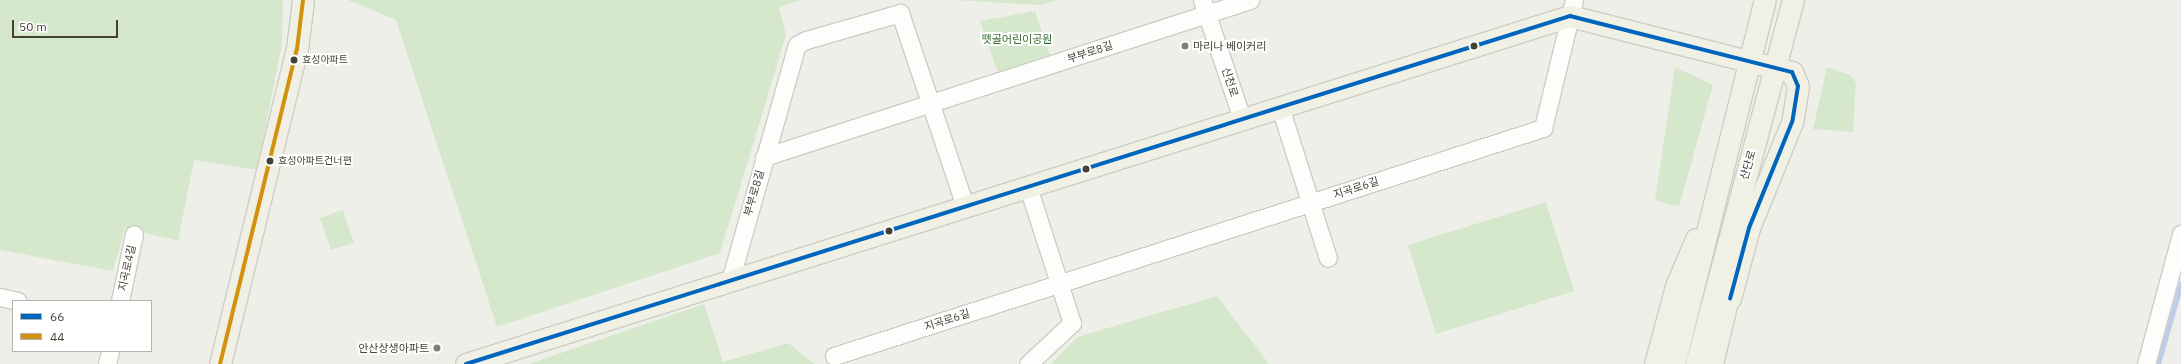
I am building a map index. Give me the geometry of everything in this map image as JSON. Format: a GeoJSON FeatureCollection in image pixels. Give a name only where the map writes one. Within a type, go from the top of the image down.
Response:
{"type":"FeatureCollection","features":[{"type":"Feature","properties":{"kind":"main road"},"geometry":{"type":"LineString","coordinates":[[220,364],[297,48],[303,0]]}},
{"type":"Feature","properties":{"kind":"main road","name":"산단로"},"geometry":{"type":"LineString","coordinates":[[1674,364],[1723,174],[1749,59],[1766,0]]}},
{"type":"Feature","properties":{"kind":"main road","name":"산단로"},"geometry":{"type":"LineString","coordinates":[[1696,364],[1744,179],[1793,0]]}},
{"type":"Feature","properties":{"kind":"main road"},"geometry":{"type":"LineString","coordinates":[[466,364],[1280,107],[1572,8],[1749,59],[1776,65],[1792,72],[1798,86],[1792,122],[1749,228],[1712,364]]}},
{"type":"Feature","properties":{"kind":"main road"},"geometry":{"type":"LineString","coordinates":[[1655,364],[1676,286],[1723,174]]}},
{"type":"Feature","properties":{"kind":"main road"},"geometry":{"type":"LineString","coordinates":[[1730,299],[1744,179]]}},
{"type":"Feature","properties":{"kind":"street","name":"부부로8길"},"geometry":{"type":"LineString","coordinates":[[730,281],[764,156],[930,103],[1205,7],[1250,0]]}},
{"type":"Feature","properties":{"kind":"street","name":"신천로"},"geometry":{"type":"LineString","coordinates":[[1205,7],[1242,119]]}},
{"type":"Feature","properties":{"kind":"street","name":"지곡로6길"},"geometry":{"type":"LineString","coordinates":[[839,360],[1059,284],[1543,128],[1572,8]]}},
{"type":"Feature","properties":{"kind":"street"},"geometry":{"type":"LineString","coordinates":[[764,156],[797,45],[900,13],[965,206]]}},
{"type":"Feature","properties":{"kind":"street"},"geometry":{"type":"LineString","coordinates":[[1280,107],[1328,258]]}},
{"type":"Feature","properties":{"kind":"street"},"geometry":{"type":"LineString","coordinates":[[1028,187],[1072,323],[1028,364]]}},
{"type":"Feature","properties":{"kind":"street","name":"지곡로4길"},"geometry":{"type":"LineString","coordinates":[[120,300],[134,234]]}},
{"type":"Feature","properties":{"kind":"street"},"geometry":{"type":"LineString","coordinates":[[2146,364],[2181,234]]}},
{"type":"Feature","properties":{"kind":"street"},"geometry":{"type":"LineString","coordinates":[[0,297],[14,300]]}},
{"type":"Feature","properties":{"kind":"street"},"geometry":{"type":"LineString","coordinates":[[107,364],[110,352]]}},
{"type":"Feature","properties":{"kind":"green space"},"geometry":{"type":"Polygon","coordinates":[[[0,0],[283,0],[282,44],[257,170],[194,160],[178,241],[125,228],[113,271],[0,250],[0,0]]]}},
{"type":"Feature","properties":{"kind":"green space"},"geometry":{"type":"Polygon","coordinates":[[[348,0],[801,0],[779,7],[786,35],[720,253],[497,327],[396,20],[348,0]]]}},
{"type":"Feature","properties":{"kind":"green space"},"geometry":{"type":"Polygon","coordinates":[[[956,0],[1058,0],[1040,5],[956,0]]]}},
{"type":"Feature","properties":{"kind":"green space","name":"뗏골어린이공원"},"geometry":{"type":"Polygon","coordinates":[[[1035,11],[1050,55],[998,73],[980,21],[1035,11]]]}},
{"type":"Feature","properties":{"kind":"green space"},"geometry":{"type":"Polygon","coordinates":[[[1675,67],[1713,85],[1679,207],[1655,200],[1675,67]]]}},
{"type":"Feature","properties":{"kind":"green space"},"geometry":{"type":"Polygon","coordinates":[[[1827,67],[1850,75],[1856,83],[1853,132],[1813,129],[1827,67]]]}},
{"type":"Feature","properties":{"kind":"green space"},"geometry":{"type":"Polygon","coordinates":[[[1546,202],[1574,291],[1436,334],[1408,245],[1546,202]]]}},
{"type":"Feature","properties":{"kind":"green space"},"geometry":{"type":"Polygon","coordinates":[[[343,210],[354,243],[331,250],[320,218],[343,210]]]}},
{"type":"Feature","properties":{"kind":"green space"},"geometry":{"type":"Polygon","coordinates":[[[1217,296],[1269,364],[1051,364],[1077,337],[1217,296]]]}},
{"type":"Feature","properties":{"kind":"green space"},"geometry":{"type":"Polygon","coordinates":[[[704,304],[723,362],[788,343],[815,364],[529,364],[704,304]]]}},
{"type":"Feature","properties":{"kind":"waterway"},"geometry":{"type":"LineString","coordinates":[[2158,364],[2181,283]]}},
{"type":"Feature","properties":{"kind":"transit line","name":"44"},"geometry":{"type":"LineString","coordinates":[[220,364],[297,49],[303,0]]}},
{"type":"Feature","properties":{"kind":"transit line","name":"66"},"geometry":{"type":"LineString","coordinates":[[466,364],[1570,16],[1792,72],[1798,86],[1792,122],[1749,228],[1730,299]]}},
{"type":"Feature","properties":{"kind":"place","name":"마리나 베이커리"},"geometry":{"type":"Point","coordinates":[1185,46]}},
{"type":"Feature","properties":{"kind":"place","name":"효성아파트"},"geometry":{"type":"Point","coordinates":[294,60]}},
{"type":"Feature","properties":{"kind":"place","name":"효성아파트건너편"},"geometry":{"type":"Point","coordinates":[270,161]}},
{"type":"Feature","properties":{"kind":"place","name":"안산상생아파트"},"geometry":{"type":"Point","coordinates":[437,348]}}]}
